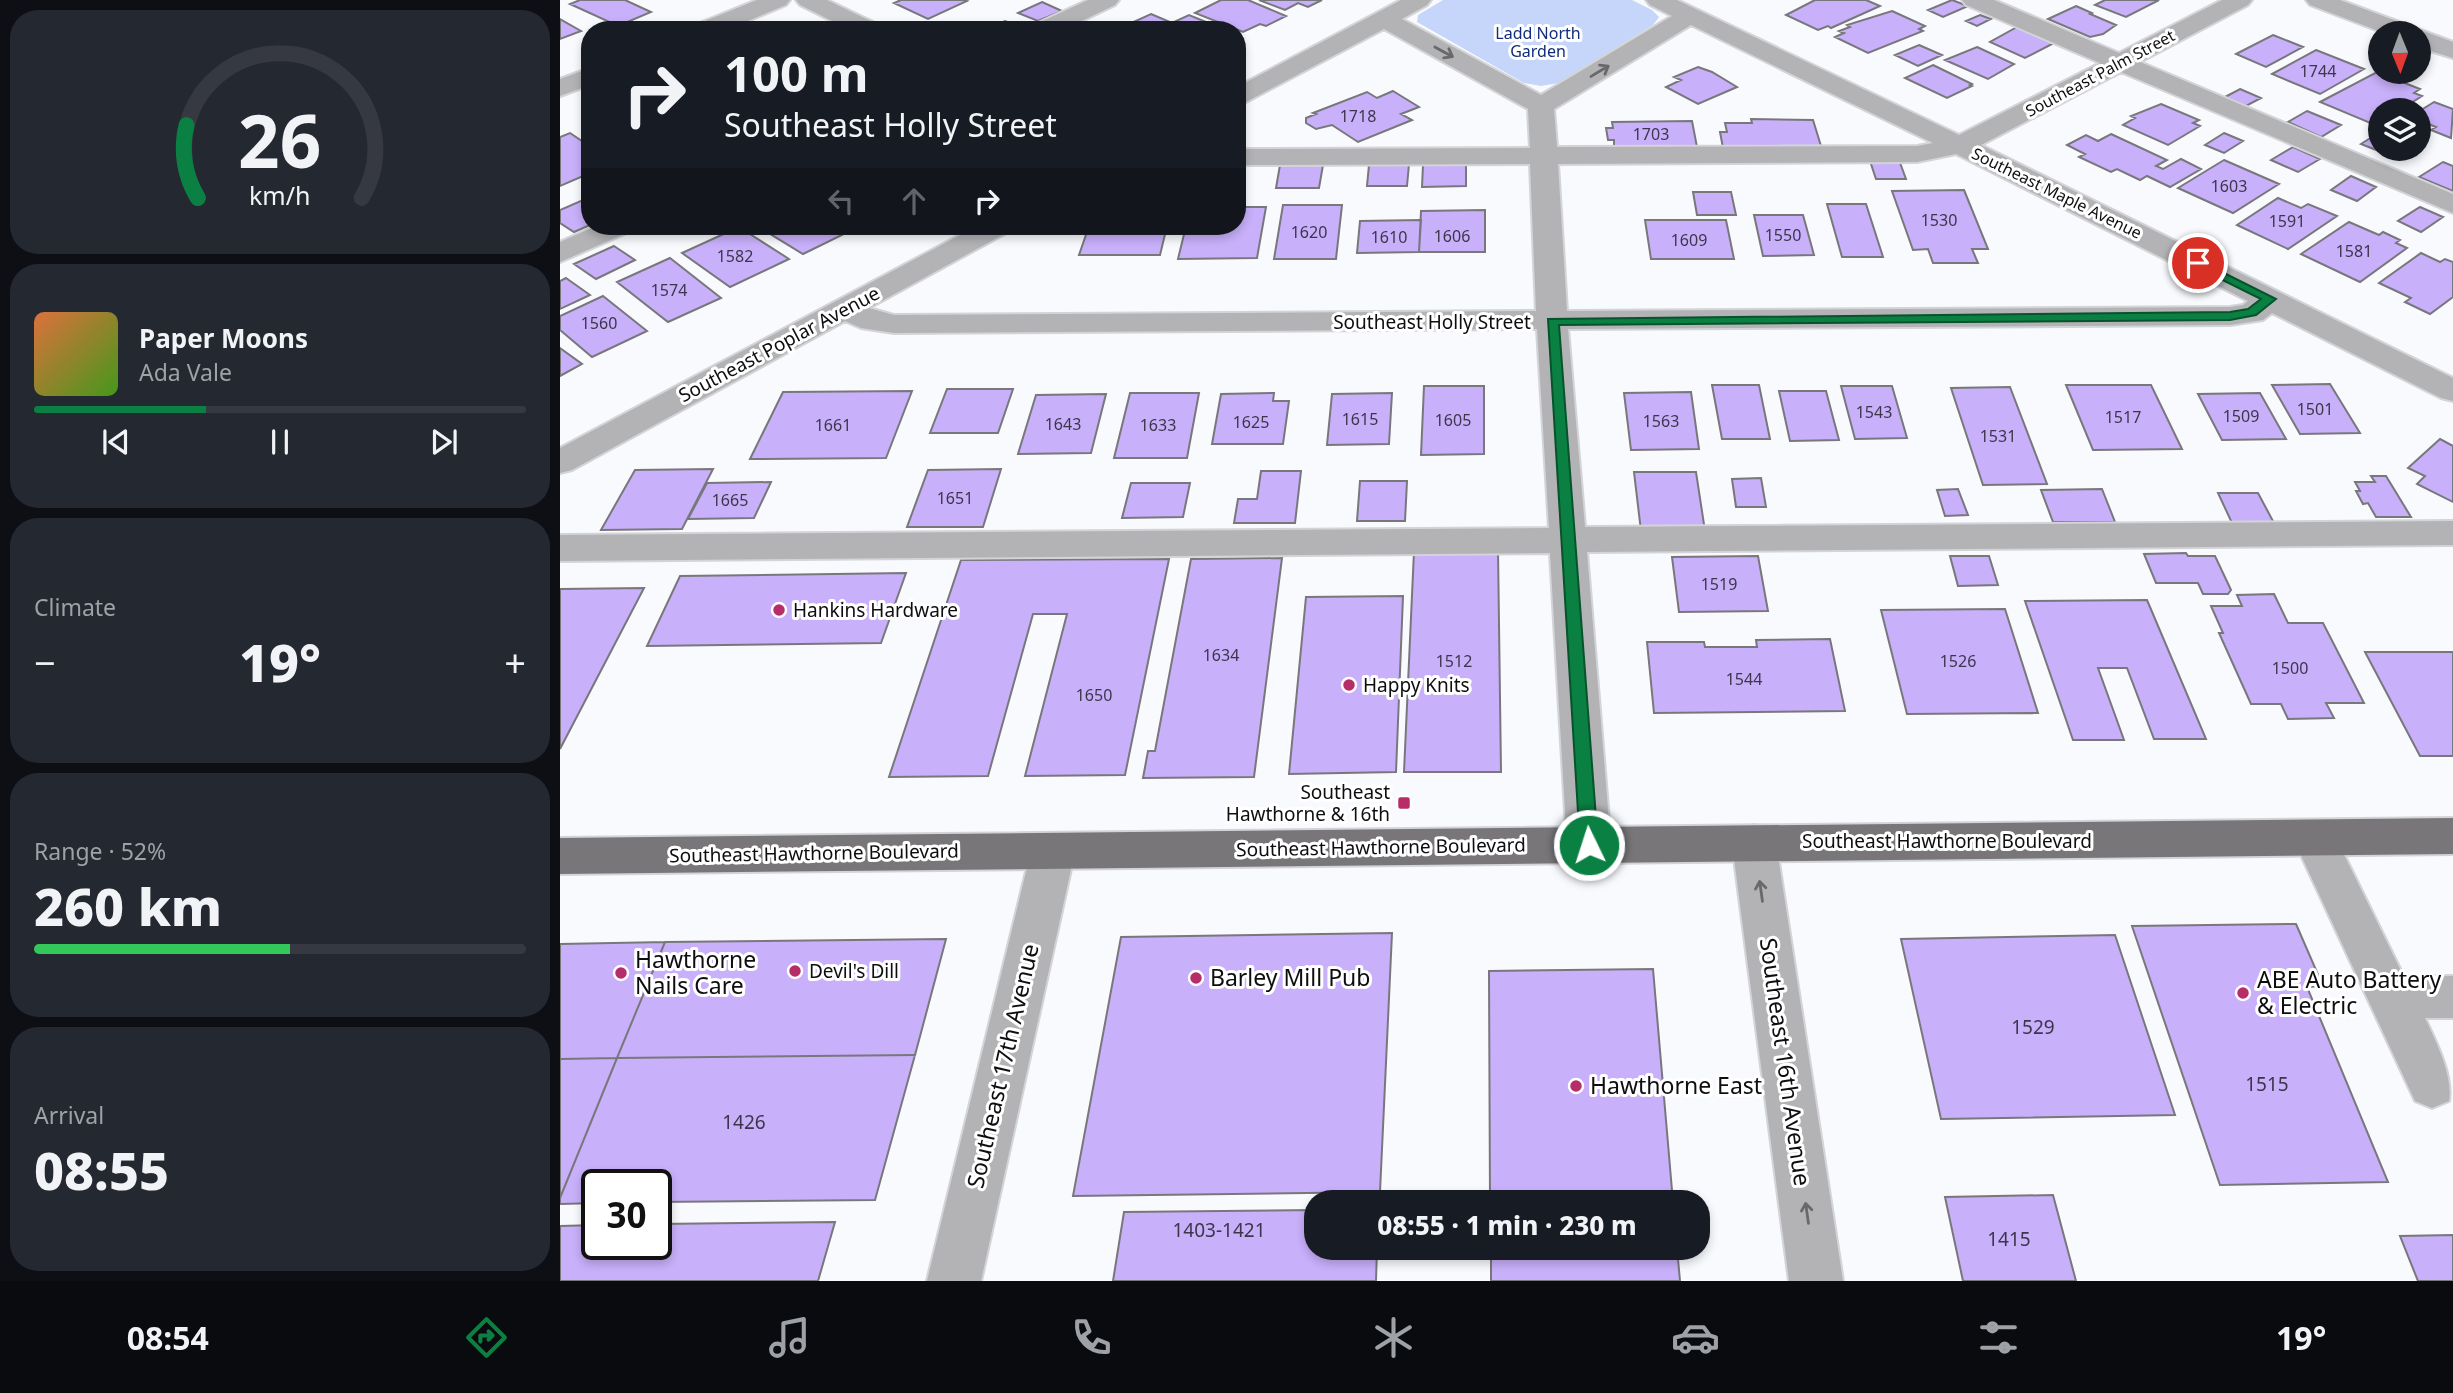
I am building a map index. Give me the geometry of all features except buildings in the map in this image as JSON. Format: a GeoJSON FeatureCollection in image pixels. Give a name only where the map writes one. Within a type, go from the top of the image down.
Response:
{"type":"FeatureCollection","features":[{"type":"Feature","properties":{"kind":"main road","name":"Southeast Hawthorne Boulevard"},"geometry":{"type":"LineString","coordinates":[[560,856],[2315,838],[2450,842]]}},
{"type":"Feature","properties":{"kind":"street"},"geometry":{"type":"LineString","coordinates":[[726,21],[778,0]]}},
{"type":"Feature","properties":{"kind":"street"},"geometry":{"type":"LineString","coordinates":[[808,0],[851,21]]}},
{"type":"Feature","properties":{"kind":"street"},"geometry":{"type":"LineString","coordinates":[[1062,21],[1107,0]]}},
{"type":"Feature","properties":{"kind":"street"},"geometry":{"type":"LineString","coordinates":[[1246,92],[1419,0]]}},
{"type":"Feature","properties":{"kind":"street","name":"Southeast Maple Avenue"},"geometry":{"type":"LineString","coordinates":[[1658,0],[1959,145],[2453,391]]}},
{"type":"Feature","properties":{"kind":"street"},"geometry":{"type":"LineString","coordinates":[[1974,0],[2453,204]]}},
{"type":"Feature","properties":{"kind":"street","name":"Southeast Palm Street"},"geometry":{"type":"LineString","coordinates":[[1246,157],[1902,155],[1959,145],[2240,0]]}},
{"type":"Feature","properties":{"kind":"street"},"geometry":{"type":"LineString","coordinates":[[2318,0],[2374,21]]}},
{"type":"Feature","properties":{"kind":"street"},"geometry":{"type":"LineString","coordinates":[[1541,106],[1691,15]]}},
{"type":"Feature","properties":{"kind":"street"},"geometry":{"type":"LineString","coordinates":[[1384,19],[1541,106]]}},
{"type":"Feature","properties":{"kind":"street"},"geometry":{"type":"LineString","coordinates":[[2431,43],[2453,51]]}},
{"type":"Feature","properties":{"kind":"street"},"geometry":{"type":"LineString","coordinates":[[560,88],[581,80]]}},
{"type":"Feature","properties":{"kind":"street"},"geometry":{"type":"LineString","coordinates":[[1541,106],[1552,321],[1589,845]]}},
{"type":"Feature","properties":{"kind":"street"},"geometry":{"type":"LineString","coordinates":[[560,253],[599,235]]}},
{"type":"Feature","properties":{"kind":"street","name":"Southeast Poplar Avenue"},"geometry":{"type":"LineString","coordinates":[[560,461],[981,235]]}},
{"type":"Feature","properties":{"kind":"street","name":"Southeast Holly Street"},"geometry":{"type":"LineString","coordinates":[[844,309],[872,321],[894,324],[1552,321],[2230,316],[2252,313],[2270,299]]}},
{"type":"Feature","properties":{"kind":"street"},"geometry":{"type":"LineString","coordinates":[[560,548],[2453,533]]}},
{"type":"Feature","properties":{"kind":"street"},"geometry":{"type":"LineString","coordinates":[[2315,838],[2432,1085]]}},
{"type":"Feature","properties":{"kind":"street","name":"Southeast 16th Avenue"},"geometry":{"type":"LineString","coordinates":[[1754,843],[1816,1281]]}},
{"type":"Feature","properties":{"kind":"street","name":"Southeast 17th Avenue"},"geometry":{"type":"LineString","coordinates":[[954,1281],[1053,851]]}},
{"type":"Feature","properties":{"kind":"street"},"geometry":{"type":"LineString","coordinates":[[2391,998],[2453,997]]}},
{"type":"Feature","properties":{"kind":"green space","name":"Ladd North Garden"},"geometry":{"type":"Polygon","coordinates":[[[1443,0],[1632,0],[1652,10],[1659,17],[1653,25],[1559,83],[1541,86],[1524,83],[1417,22],[1418,15],[1443,0]]]}},
{"type":"Feature","properties":{"kind":"place","name":"Hankins Hardware"},"geometry":{"type":"Point","coordinates":[779,610]}},
{"type":"Feature","properties":{"kind":"place","name":"Happy Knits"},"geometry":{"type":"Point","coordinates":[1349,685]}},
{"type":"Feature","properties":{"kind":"place","name":"Southeast Hawthorne & 16th"},"geometry":{"type":"Point","coordinates":[1404,803]}},
{"type":"Feature","properties":{"kind":"place","name":"Devil's Dill"},"geometry":{"type":"Point","coordinates":[795,971]}},
{"type":"Feature","properties":{"kind":"place","name":"Hawthorne Nails Care"},"geometry":{"type":"Point","coordinates":[621,973]}},
{"type":"Feature","properties":{"kind":"place","name":"Barley Mill Pub"},"geometry":{"type":"Point","coordinates":[1196,978]}},
{"type":"Feature","properties":{"kind":"place","name":"ABE Auto Battery & Electric"},"geometry":{"type":"Point","coordinates":[2243,993]}},
{"type":"Feature","properties":{"kind":"place","name":"Hawthorne East"},"geometry":{"type":"Point","coordinates":[1576,1086]}},
{"type":"Feature","properties":{"kind":"route"},"geometry":{"type":"LineString","coordinates":[[1589,845],[1552,321],[2230,316],[2252,313],[2270,299],[2198,263]]}}]}
